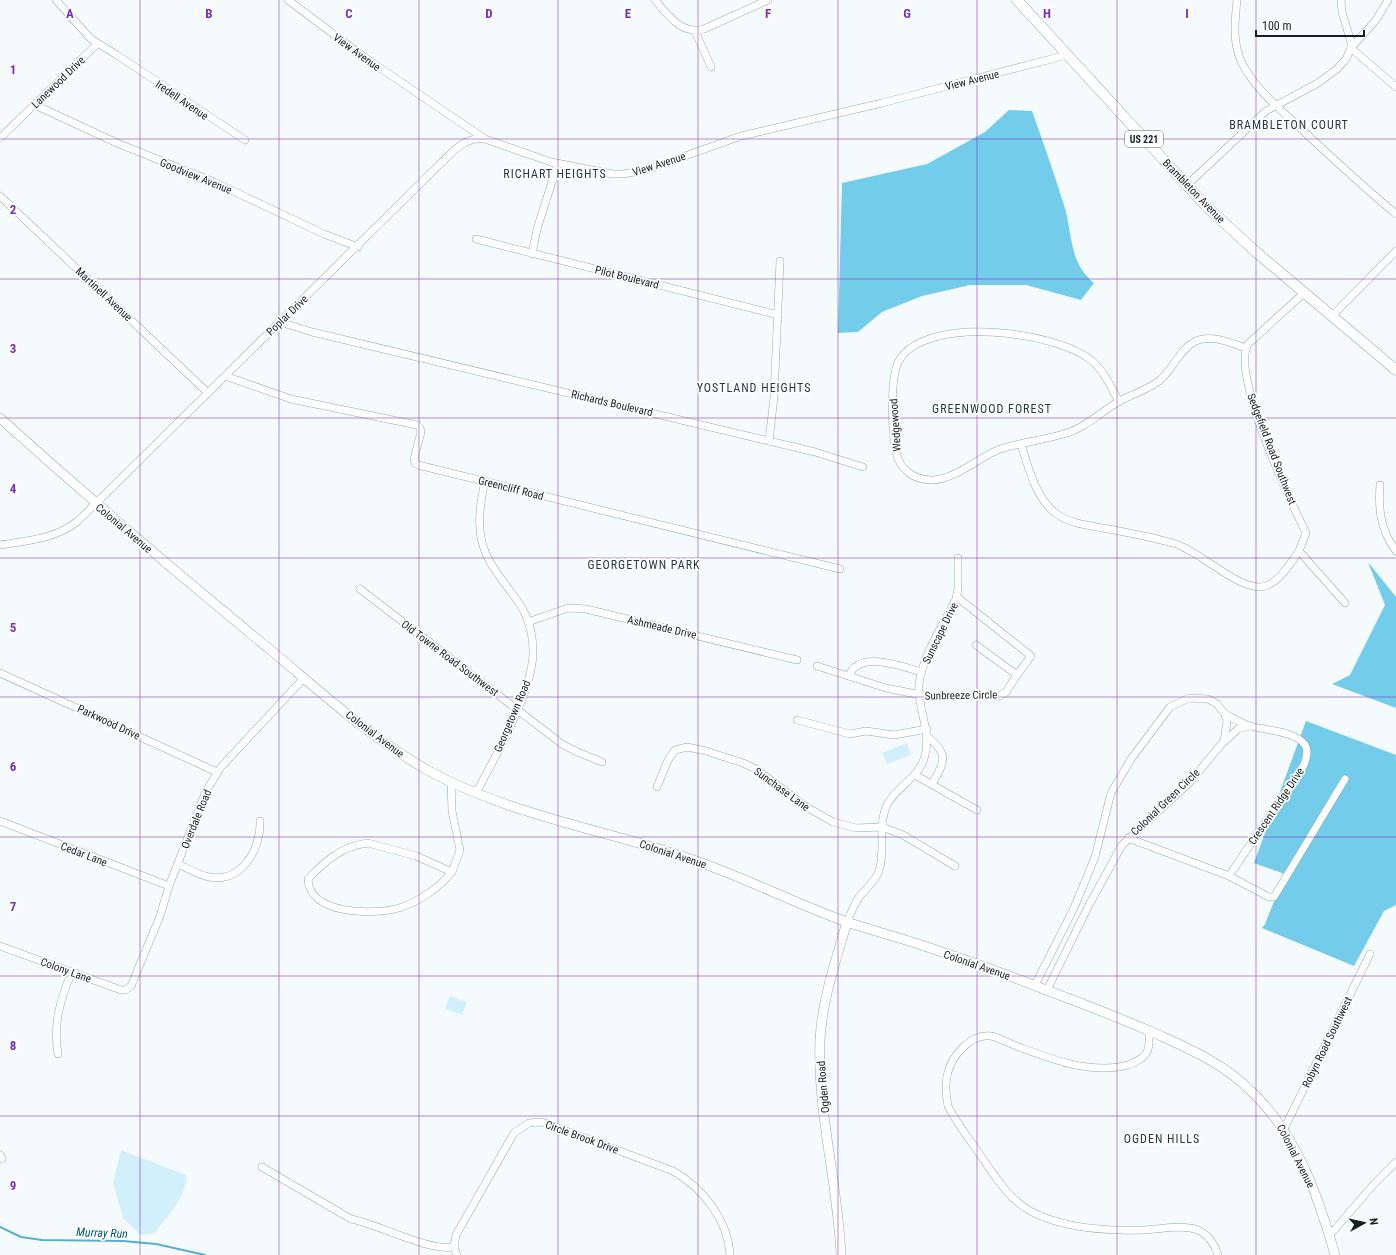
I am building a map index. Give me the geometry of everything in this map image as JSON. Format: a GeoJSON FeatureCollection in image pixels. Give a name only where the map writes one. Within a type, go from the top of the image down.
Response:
{"type":"FeatureCollection","features":[{"type":"Feature","properties":{"kind":"main road","name":"Brambleton Avenue"},"geometry":{"type":"LineString","coordinates":[[1017,0],[1187,185],[1237,235],[1304,293]]}},
{"type":"Feature","properties":{"kind":"main road","name":"US 221"},"geometry":{"type":"LineString","coordinates":[[1304,293],[1396,370]]}},
{"type":"Feature","properties":{"kind":"main road","name":"Colonial Avenue"},"geometry":{"type":"LineString","coordinates":[[0,418],[96,504],[304,678],[382,741],[406,757],[451,782],[476,793],[539,816],[649,846],[706,864],[847,922],[919,944],[1082,1002],[1204,1056],[1236,1077],[1262,1102],[1284,1129],[1306,1174],[1329,1236],[1334,1255]]}},
{"type":"Feature","properties":{"kind":"main road","name":"Ogden Road"},"geometry":{"type":"LineString","coordinates":[[842,1255],[820,1071],[820,1040],[823,1012],[847,922]]}},
{"type":"Feature","properties":{"kind":"street"},"geometry":{"type":"LineString","coordinates":[[56,0],[97,44]]}},
{"type":"Feature","properties":{"kind":"street","name":"View Avenue"},"geometry":{"type":"LineString","coordinates":[[288,0],[364,57],[485,139],[522,153],[558,164],[613,174],[636,172],[740,136],[875,105],[1067,55]]}},
{"type":"Feature","properties":{"kind":"street"},"geometry":{"type":"LineString","coordinates":[[655,0],[677,24],[695,31],[704,29],[768,0]]}},
{"type":"Feature","properties":{"kind":"street"},"geometry":{"type":"LineString","coordinates":[[1237,0],[1235,25],[1237,52],[1241,63],[1252,79],[1276,105],[1396,214]]}},
{"type":"Feature","properties":{"kind":"street"},"geometry":{"type":"LineString","coordinates":[[1187,185],[1238,136],[1276,105],[1328,76],[1346,59],[1352,42],[1342,12],[1341,0]]}},
{"type":"Feature","properties":{"kind":"street"},"geometry":{"type":"LineString","coordinates":[[1351,48],[1376,20],[1388,0]]}},
{"type":"Feature","properties":{"kind":"street"},"geometry":{"type":"LineString","coordinates":[[695,31],[711,67]]}},
{"type":"Feature","properties":{"kind":"street","name":"Iredell Avenue"},"geometry":{"type":"LineString","coordinates":[[97,44],[120,57],[245,140]]}},
{"type":"Feature","properties":{"kind":"street","name":"Lanewood Drive"},"geometry":{"type":"LineString","coordinates":[[1,134],[35,105],[97,44]]}},
{"type":"Feature","properties":{"kind":"street"},"geometry":{"type":"LineString","coordinates":[[1351,48],[1396,87]]}},
{"type":"Feature","properties":{"kind":"street","name":"Goodview Avenue"},"geometry":{"type":"LineString","coordinates":[[35,105],[162,162],[214,182],[324,234],[358,247]]}},
{"type":"Feature","properties":{"kind":"street","name":"Poplar Drive"},"geometry":{"type":"LineString","coordinates":[[0,545],[47,538],[60,533],[78,521],[461,144],[475,138],[485,139]]}},
{"type":"Feature","properties":{"kind":"street"},"geometry":{"type":"LineString","coordinates":[[532,254],[537,230],[558,164]]}},
{"type":"Feature","properties":{"kind":"street","name":"Martinell Avenue"},"geometry":{"type":"LineString","coordinates":[[0,196],[208,393]]}},
{"type":"Feature","properties":{"kind":"street","name":"Pilot Boulevard"},"geometry":{"type":"LineString","coordinates":[[476,240],[778,315]]}},
{"type":"Feature","properties":{"kind":"street"},"geometry":{"type":"LineString","coordinates":[[1332,316],[1396,251]]}},
{"type":"Feature","properties":{"kind":"street"},"geometry":{"type":"LineString","coordinates":[[769,441],[774,397],[780,261]]}},
{"type":"Feature","properties":{"kind":"street"},"geometry":{"type":"LineString","coordinates":[[1246,348],[1248,344],[1304,293]]}},
{"type":"Feature","properties":{"kind":"street","name":"Richards Boulevard"},"geometry":{"type":"LineString","coordinates":[[280,322],[312,332],[769,441],[836,458],[863,467]]}},
{"type":"Feature","properties":{"kind":"street","name":"Wedgewood"},"geometry":{"type":"LineString","coordinates":[[1118,402],[1106,378],[1091,360],[1060,345],[1000,331],[971,331],[934,337],[912,347],[905,352],[896,365],[893,396],[896,452],[899,462],[908,473],[924,479],[942,478],[968,467],[989,454],[1077,429],[1118,402],[1157,382],[1172,368],[1187,348],[1195,342],[1210,339],[1219,340],[1246,348]]}},
{"type":"Feature","properties":{"kind":"street","name":"Sedgefield Road Southwest"},"geometry":{"type":"LineString","coordinates":[[1246,348],[1246,371],[1252,400],[1283,485],[1306,533],[1299,551]]}},
{"type":"Feature","properties":{"kind":"street","name":"Greencliff Road"},"geometry":{"type":"LineString","coordinates":[[225,376],[291,399],[417,425],[421,432],[415,463],[418,466],[485,481],[840,569]]}},
{"type":"Feature","properties":{"kind":"street"},"geometry":{"type":"LineString","coordinates":[[1021,444],[1034,482],[1046,504],[1052,511],[1067,520],[1141,535],[1178,545],[1206,559],[1243,583],[1260,587],[1267,586],[1275,580],[1299,551],[1344,603]]}},
{"type":"Feature","properties":{"kind":"street","name":"Georgetown Road"},"geometry":{"type":"LineString","coordinates":[[476,793],[518,708],[530,674],[533,660],[533,649],[528,622],[518,599],[489,561],[484,549],[479,520],[485,481]]}},
{"type":"Feature","properties":{"kind":"street"},"geometry":{"type":"LineString","coordinates":[[1380,486],[1379,506],[1381,520],[1386,536],[1396,551]]}},
{"type":"Feature","properties":{"kind":"street","name":"Sunscape Drive"},"geometry":{"type":"LineString","coordinates":[[847,922],[853,907],[874,881],[880,869],[883,815],[891,798],[915,775],[924,760],[928,737],[920,695],[921,672],[957,597],[958,558]]}},
{"type":"Feature","properties":{"kind":"street","name":"Old Towne Road Southwest"},"geometry":{"type":"LineString","coordinates":[[360,589],[518,708],[562,744],[602,762]]}},
{"type":"Feature","properties":{"kind":"street","name":"Sunbreeze Circle"},"geometry":{"type":"LineString","coordinates":[[920,695],[1000,696],[1006,692],[1031,656],[957,597]]}},
{"type":"Feature","properties":{"kind":"street","name":"Ashmeade Drive"},"geometry":{"type":"LineString","coordinates":[[528,622],[568,608],[586,609],[797,660]]}},
{"type":"Feature","properties":{"kind":"street"},"geometry":{"type":"LineString","coordinates":[[976,645],[1018,675]]}},
{"type":"Feature","properties":{"kind":"street"},"geometry":{"type":"LineString","coordinates":[[850,676],[851,670],[857,664],[874,661],[921,672]]}},
{"type":"Feature","properties":{"kind":"street"},"geometry":{"type":"LineString","coordinates":[[817,666],[886,688],[920,695]]}},
{"type":"Feature","properties":{"kind":"street","name":"Parkwood Drive"},"geometry":{"type":"LineString","coordinates":[[0,672],[217,772]]}},
{"type":"Feature","properties":{"kind":"street","name":"Overdale Road"},"geometry":{"type":"LineString","coordinates":[[131,986],[160,916],[169,886],[206,791],[217,772],[304,678]]}},
{"type":"Feature","properties":{"kind":"street"},"geometry":{"type":"LineString","coordinates":[[1034,985],[1074,908],[1095,857],[1112,793],[1138,748],[1170,707],[1184,700],[1198,698],[1208,699],[1218,704],[1225,714],[1227,729],[1224,741]]}},
{"type":"Feature","properties":{"kind":"street","name":"Crescent Ridge Drive"},"geometry":{"type":"LineString","coordinates":[[1225,714],[1249,726],[1282,733],[1297,739],[1305,745],[1308,754],[1304,765],[1229,876]]}},
{"type":"Feature","properties":{"kind":"street"},"geometry":{"type":"LineString","coordinates":[[797,720],[850,734],[866,731],[894,735],[927,728]]}},
{"type":"Feature","properties":{"kind":"street","name":"Colonial Green Circle"},"geometry":{"type":"LineString","coordinates":[[1047,990],[1109,866],[1122,845],[1190,782],[1224,741],[1238,729],[1249,726]]}},
{"type":"Feature","properties":{"kind":"street"},"geometry":{"type":"LineString","coordinates":[[928,737],[941,749],[943,757],[942,768],[932,784]]}},
{"type":"Feature","properties":{"kind":"street","name":"Sunchase Lane"},"geometry":{"type":"LineString","coordinates":[[657,787],[672,753],[681,747],[687,747],[725,756],[756,769],[805,806],[832,822],[856,828],[882,827]]}},
{"type":"Feature","properties":{"kind":"street"},"geometry":{"type":"LineString","coordinates":[[915,775],[977,810]]}},
{"type":"Feature","properties":{"kind":"street"},"geometry":{"type":"LineString","coordinates":[[1128,838],[1229,876],[1269,897],[1274,897],[1345,779]]}},
{"type":"Feature","properties":{"kind":"street"},"geometry":{"type":"LineString","coordinates":[[451,782],[452,811],[460,850],[452,872],[446,880],[422,898],[399,908],[375,912],[361,912],[335,908],[317,898],[308,887],[308,879],[321,865],[340,850],[363,844],[389,848],[416,856],[452,872]]}},
{"type":"Feature","properties":{"kind":"street","name":"Cedar Lane"},"geometry":{"type":"LineString","coordinates":[[0,821],[169,886]]}},
{"type":"Feature","properties":{"kind":"street"},"geometry":{"type":"LineString","coordinates":[[178,864],[209,877],[218,878],[232,875],[246,864],[256,849],[259,840],[260,821]]}},
{"type":"Feature","properties":{"kind":"street"},"geometry":{"type":"LineString","coordinates":[[882,827],[903,835],[955,866]]}},
{"type":"Feature","properties":{"kind":"street","name":"Colony Lane"},"geometry":{"type":"LineString","coordinates":[[0,946],[121,990],[125,990],[131,986]]}},
{"type":"Feature","properties":{"kind":"street","name":"Robyn Road Southwest"},"geometry":{"type":"LineString","coordinates":[[1284,1129],[1370,954]]}},
{"type":"Feature","properties":{"kind":"street"},"geometry":{"type":"LineString","coordinates":[[58,1054],[55,1031],[56,1018],[72,972]]}},
{"type":"Feature","properties":{"kind":"street"},"geometry":{"type":"LineString","coordinates":[[1149,1031],[1148,1051],[1142,1058],[1127,1066],[1108,1068],[1079,1067],[990,1036],[978,1038],[962,1049],[951,1063],[947,1076],[946,1091],[948,1106],[1006,1190],[1018,1203],[1029,1210],[1048,1220],[1063,1224],[1112,1230],[1186,1228],[1198,1230],[1207,1235],[1218,1255]]}},
{"type":"Feature","properties":{"kind":"street","name":"Circle Brook Drive"},"geometry":{"type":"LineString","coordinates":[[454,1247],[456,1235],[514,1134],[523,1126],[535,1122],[554,1126],[576,1134],[673,1171],[684,1177],[694,1185],[721,1222],[726,1233],[730,1255]]}},
{"type":"Feature","properties":{"kind":"street"},"geometry":{"type":"LineString","coordinates":[[1329,1236],[1374,1184],[1396,1162]]}},
{"type":"Feature","properties":{"kind":"street"},"geometry":{"type":"LineString","coordinates":[[262,1167],[351,1219],[366,1222],[434,1247],[454,1247],[458,1255]]}},
{"type":"Feature","properties":{"kind":"shaded area"},"geometry":{"type":"Polygon","coordinates":[[[1009,110],[1032,111],[1064,205],[1075,256],[1086,275],[1094,283],[1081,300],[1026,285],[970,285],[922,296],[882,312],[858,332],[838,333],[842,183],[927,164],[985,132],[1009,110]]]}},
{"type":"Feature","properties":{"kind":"shaded area"},"geometry":{"type":"Polygon","coordinates":[[[1368,562],[1396,597],[1396,708],[1332,684],[1350,675],[1385,605],[1368,562]]]}},
{"type":"Feature","properties":{"kind":"shaded area"},"geometry":{"type":"Polygon","coordinates":[[[1306,721],[1396,755],[1396,905],[1384,911],[1354,966],[1262,928],[1285,874],[1254,863],[1306,721]]]}},
{"type":"Feature","properties":{"kind":"shaded area"},"geometry":{"type":"Polygon","coordinates":[[[907,743],[911,755],[887,764],[882,753],[907,743]]]}},
{"type":"Feature","properties":{"kind":"shaded area"},"geometry":{"type":"Polygon","coordinates":[[[450,996],[467,1002],[462,1015],[445,1009],[450,996]]]}},
{"type":"Feature","properties":{"kind":"shaded area"},"geometry":{"type":"Polygon","coordinates":[[[121,1150],[186,1175],[186,1182],[181,1197],[155,1233],[141,1235],[123,1218],[113,1183],[121,1150]]]}},
{"type":"Feature","properties":{"kind":"waterway","name":"Murray Run"},"geometry":{"type":"LineString","coordinates":[[0,1227],[21,1237],[42,1240],[123,1241],[156,1244],[205,1255]]}},
{"type":"Feature","properties":{"kind":"district","name":"BRAMBLETON COURT"},"geometry":{"type":"Point","coordinates":[1289,125]}},
{"type":"Feature","properties":{"kind":"district","name":"RICHART HEIGHTS"},"geometry":{"type":"Point","coordinates":[555,174]}},
{"type":"Feature","properties":{"kind":"district","name":"YOSTLAND HEIGHTS"},"geometry":{"type":"Point","coordinates":[754,388]}},
{"type":"Feature","properties":{"kind":"district","name":"GREENWOOD FOREST"},"geometry":{"type":"Point","coordinates":[992,409]}},
{"type":"Feature","properties":{"kind":"district","name":"GEORGETOWN PARK"},"geometry":{"type":"Point","coordinates":[644,565]}},
{"type":"Feature","properties":{"kind":"district","name":"OGDEN HILLS"},"geometry":{"type":"Point","coordinates":[1162,1139]}}]}
